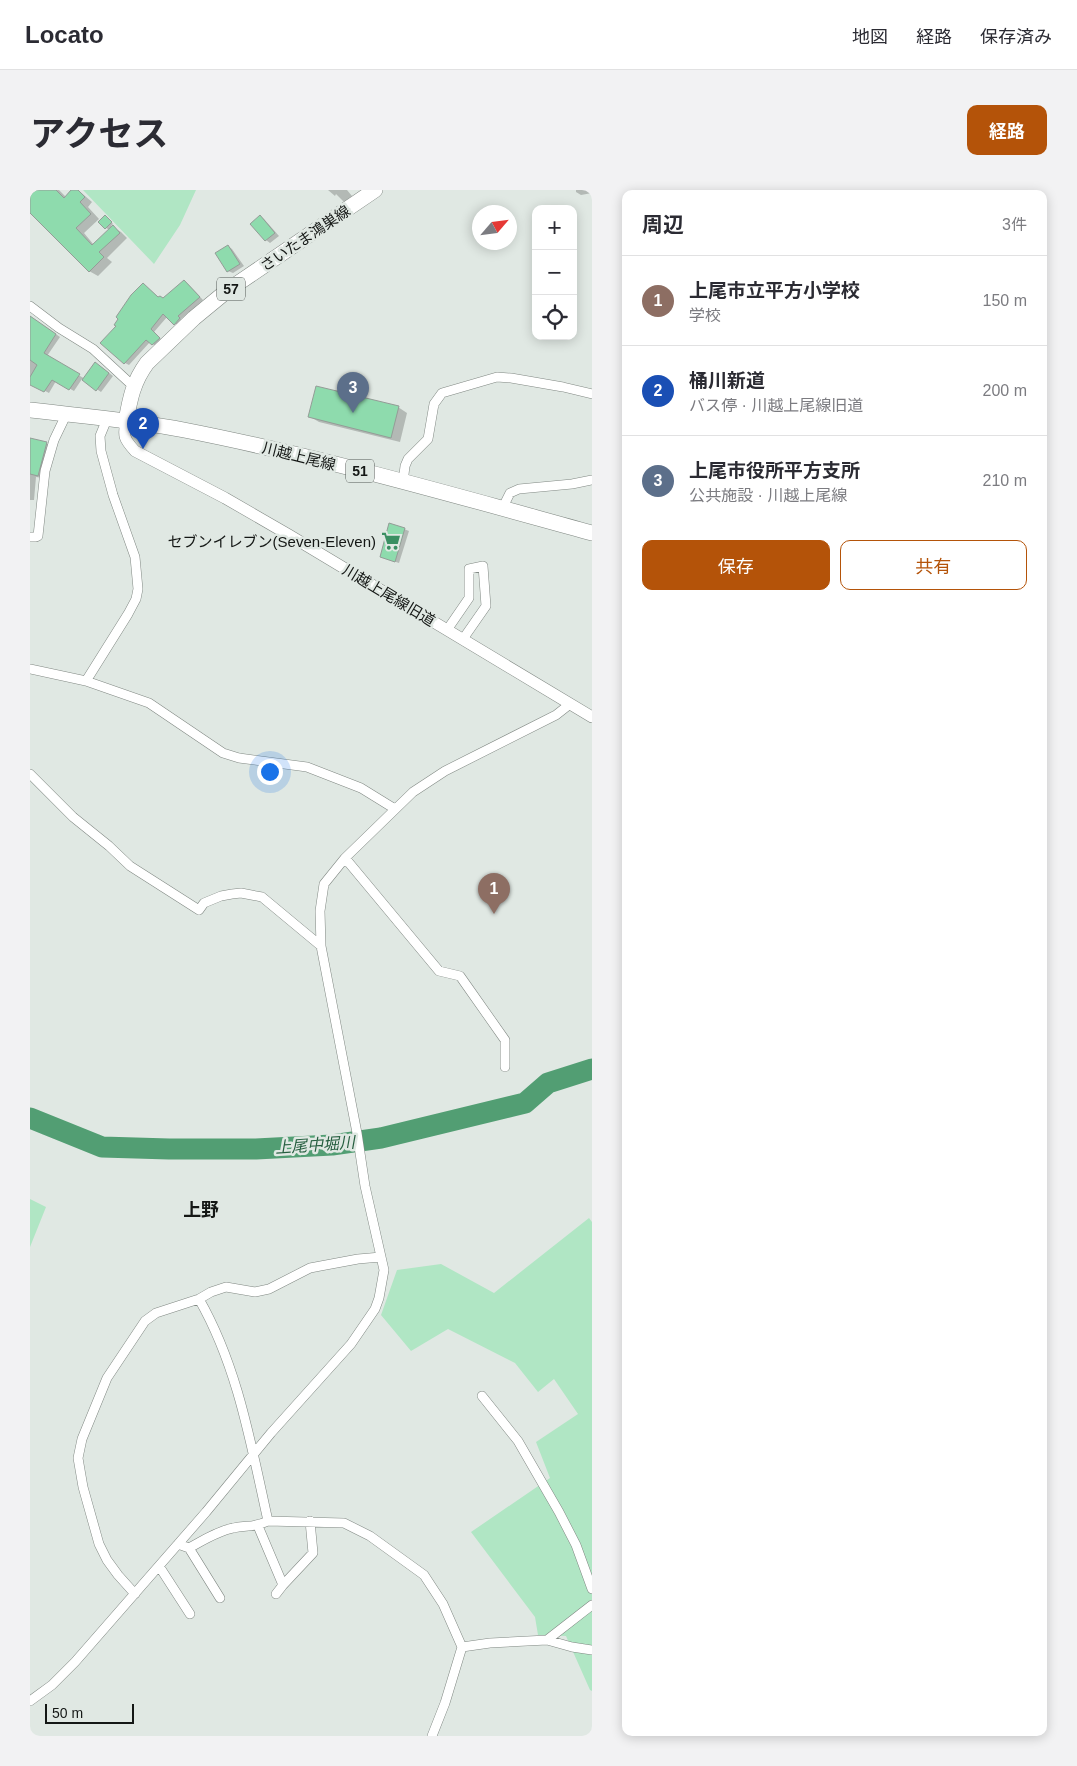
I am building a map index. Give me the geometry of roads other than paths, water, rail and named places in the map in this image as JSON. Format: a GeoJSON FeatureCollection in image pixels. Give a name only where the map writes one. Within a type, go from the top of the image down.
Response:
{"type":"FeatureCollection","features":[{"type":"Feature","properties":{"kind":"main road","name":"さいたま鴻巣線"},"geometry":{"type":"LineString","coordinates":[[126,421],[133,386],[147,364],[194,318],[264,265],[375,190]]}},
{"type":"Feature","properties":{"kind":"main road","name":"川越上尾線"},"geometry":{"type":"LineString","coordinates":[[30,410],[126,421],[244,442],[592,533]]}},
{"type":"Feature","properties":{"kind":"street"},"geometry":{"type":"LineString","coordinates":[[30,306],[92,349],[133,386]]}},
{"type":"Feature","properties":{"kind":"street"},"geometry":{"type":"LineString","coordinates":[[403,483],[405,466],[408,459],[428,439],[431,432],[434,404],[442,393],[497,377],[563,387],[592,394]]}},
{"type":"Feature","properties":{"kind":"street"},"geometry":{"type":"LineString","coordinates":[[30,537],[38,536],[45,471],[54,440],[66,414]]}},
{"type":"Feature","properties":{"kind":"street"},"geometry":{"type":"LineString","coordinates":[[86,681],[128,614],[136,599],[138,589],[135,557],[112,495],[101,451],[100,436],[107,419]]}},
{"type":"Feature","properties":{"kind":"street","name":"川越上尾線旧道"},"geometry":{"type":"LineString","coordinates":[[126,421],[124,432],[126,441],[135,451],[224,498],[592,717]]}},
{"type":"Feature","properties":{"kind":"street"},"geometry":{"type":"LineString","coordinates":[[502,509],[510,493],[519,489],[572,484],[592,480]]}},
{"type":"Feature","properties":{"kind":"street"},"geometry":{"type":"LineString","coordinates":[[447,630],[469,598],[469,569],[483,566],[486,606],[462,639]]}},
{"type":"Feature","properties":{"kind":"street"},"geometry":{"type":"LineString","coordinates":[[30,669],[86,681],[149,704],[224,753],[239,758],[307,767],[323,772],[361,788],[395,809]]}},
{"type":"Feature","properties":{"kind":"street"},"geometry":{"type":"LineString","coordinates":[[30,1700],[52,1684],[75,1662],[135,1594],[271,1433],[351,1344],[364,1327],[379,1298],[384,1270],[365,1186],[321,946],[320,911],[324,884],[345,858],[412,792],[427,782],[556,715],[570,704]]}},
{"type":"Feature","properties":{"kind":"street"},"geometry":{"type":"LineString","coordinates":[[30,774],[73,817],[130,866],[199,910],[204,903],[240,892],[262,896],[321,946]]}},
{"type":"Feature","properties":{"kind":"street"},"geometry":{"type":"LineString","coordinates":[[345,858],[438,971],[460,976],[505,1040],[505,1067]]}},
{"type":"Feature","properties":{"kind":"street"},"geometry":{"type":"LineString","coordinates":[[135,1594],[107,1560],[99,1544],[83,1487],[78,1458],[82,1439],[108,1378],[145,1321],[156,1313],[226,1288],[255,1292],[270,1290],[310,1268],[358,1259],[381,1257]]}},
{"type":"Feature","properties":{"kind":"street"},"geometry":{"type":"LineString","coordinates":[[199,1299],[220,1338],[233,1374],[268,1521]]}},
{"type":"Feature","properties":{"kind":"street"},"geometry":{"type":"LineString","coordinates":[[482,1396],[518,1442],[559,1512],[576,1545],[592,1589]]}},
{"type":"Feature","properties":{"kind":"street"},"geometry":{"type":"LineString","coordinates":[[189,1548],[232,1528],[258,1526],[268,1521],[344,1523],[370,1536],[424,1575],[443,1604],[462,1647],[445,1703],[432,1736]]}},
{"type":"Feature","properties":{"kind":"street"},"geometry":{"type":"LineString","coordinates":[[276,1594],[313,1553],[310,1521]]}},
{"type":"Feature","properties":{"kind":"street"},"geometry":{"type":"LineString","coordinates":[[258,1526],[283,1585]]}},
{"type":"Feature","properties":{"kind":"street"},"geometry":{"type":"LineString","coordinates":[[178,1544],[189,1548],[220,1598]]}},
{"type":"Feature","properties":{"kind":"street"},"geometry":{"type":"LineString","coordinates":[[159,1566],[190,1614]]}},
{"type":"Feature","properties":{"kind":"street"},"geometry":{"type":"LineString","coordinates":[[547,1640],[592,1605]]}},
{"type":"Feature","properties":{"kind":"street"},"geometry":{"type":"LineString","coordinates":[[462,1647],[490,1642],[547,1640],[592,1650]]}},
{"type":"Feature","properties":{"kind":"waterway","name":"上尾中堀川"},"geometry":{"type":"LineString","coordinates":[[30,1118],[102,1147],[256,1149],[332,1145],[381,1138],[525,1103],[548,1083],[592,1069]]}},
{"type":"Feature","properties":{"kind":"place","name":"上尾市役所平方支所"},"geometry":{"type":"Point","coordinates":[353,413]}},
{"type":"Feature","properties":{"kind":"place","name":"桶川新道"},"geometry":{"type":"Point","coordinates":[143,449]}},
{"type":"Feature","properties":{"kind":"place","name":"セブンイレブン(Seven-Eleven)"},"geometry":{"type":"Point","coordinates":[391,541]}},
{"type":"Feature","properties":{"kind":"place","name":"上尾市立平方小学校"},"geometry":{"type":"Point","coordinates":[494,914]}},
{"type":"Feature","properties":{"kind":"district","name":"上野"},"geometry":{"type":"Point","coordinates":[201,1210]}}]}
